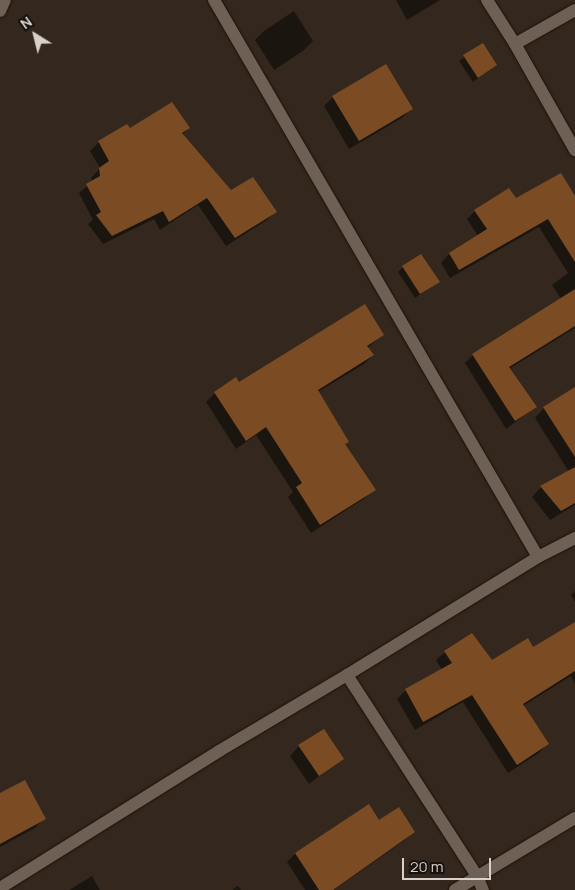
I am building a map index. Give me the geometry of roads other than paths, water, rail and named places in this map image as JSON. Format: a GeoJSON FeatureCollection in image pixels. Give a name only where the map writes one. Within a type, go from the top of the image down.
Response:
{"type":"FeatureCollection","features":[{"type":"Feature","properties":{"kind":"street"},"geometry":{"type":"LineString","coordinates":[[0,12],[5,0]]}},
{"type":"Feature","properties":{"kind":"street"},"geometry":{"type":"LineString","coordinates":[[214,0],[538,557]]}},
{"type":"Feature","properties":{"kind":"street"},"geometry":{"type":"LineString","coordinates":[[486,0],[515,44],[575,150]]}},
{"type":"Feature","properties":{"kind":"street"},"geometry":{"type":"LineString","coordinates":[[515,44],[575,10]]}},
{"type":"Feature","properties":{"kind":"street"},"geometry":{"type":"LineString","coordinates":[[3,888],[219,751],[347,675],[538,557],[575,538]]}},
{"type":"Feature","properties":{"kind":"street"},"geometry":{"type":"LineString","coordinates":[[347,675],[477,876],[483,890]]}},
{"type":"Feature","properties":{"kind":"street"},"geometry":{"type":"LineString","coordinates":[[455,890],[575,818]]}}]}
